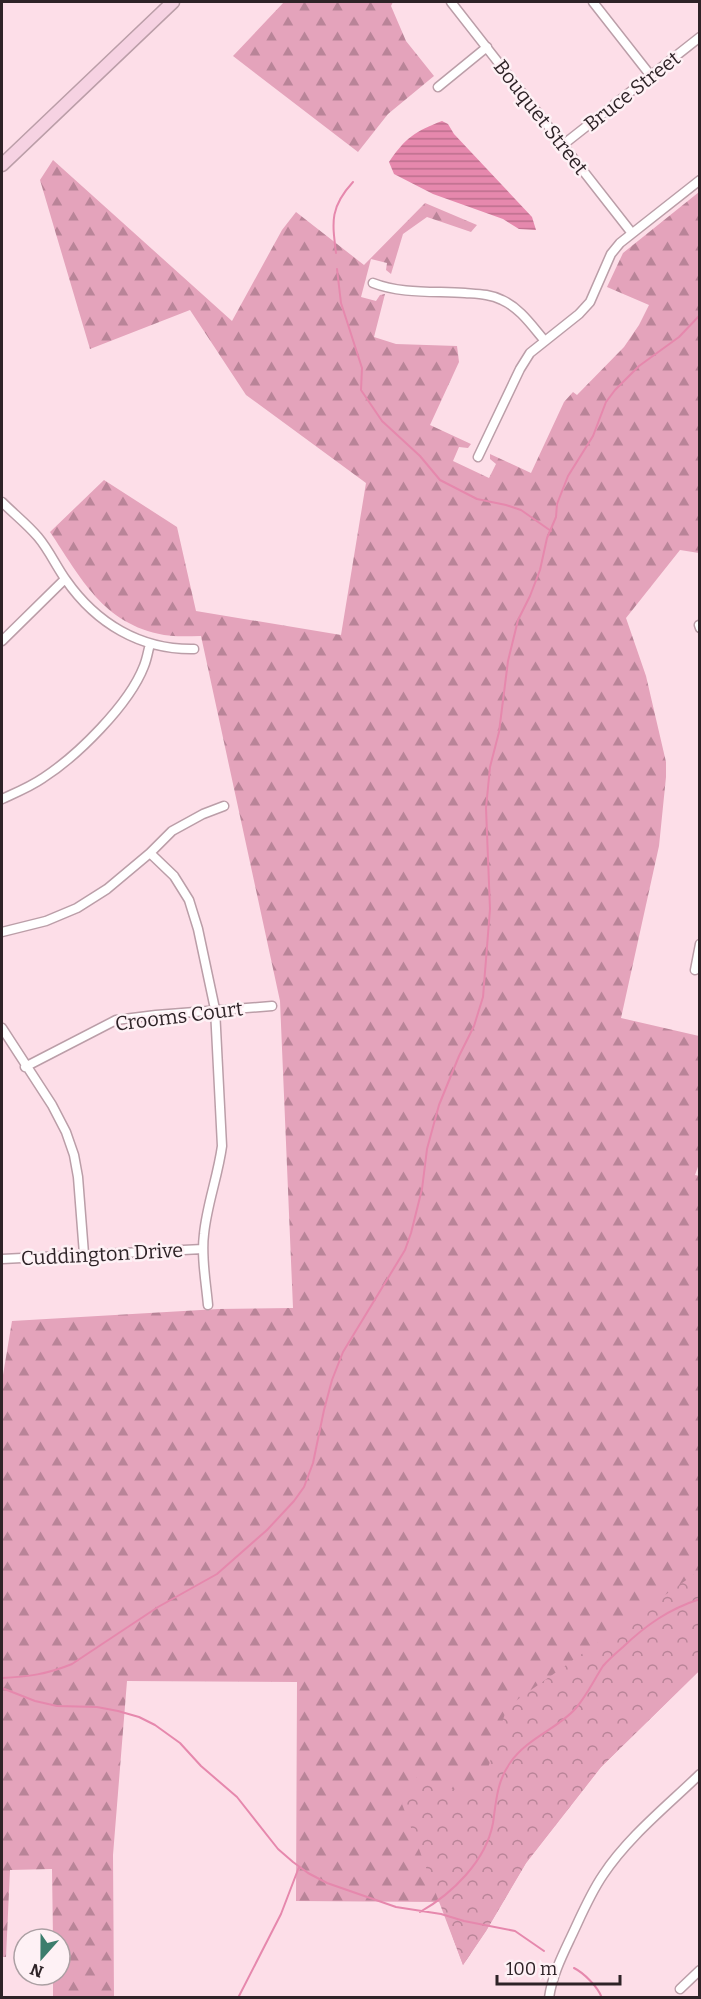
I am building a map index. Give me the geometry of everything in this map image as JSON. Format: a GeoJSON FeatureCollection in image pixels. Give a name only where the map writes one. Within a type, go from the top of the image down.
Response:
{"type":"FeatureCollection","features":[{"type":"Feature","properties":{"kind":"street"},"geometry":{"type":"LineString","coordinates":[[2,165],[172,2]]}},
{"type":"Feature","properties":{"kind":"street","name":"Bouquet Street"},"geometry":{"type":"LineString","coordinates":[[451,2],[631,232]]}},
{"type":"Feature","properties":{"kind":"street"},"geometry":{"type":"LineString","coordinates":[[593,2],[651,75]]}},
{"type":"Feature","properties":{"kind":"street","name":"Bruce Street"},"geometry":{"type":"LineString","coordinates":[[564,144],[699,37]]}},
{"type":"Feature","properties":{"kind":"street"},"geometry":{"type":"LineString","coordinates":[[438,87],[487,47]]}},
{"type":"Feature","properties":{"kind":"street"},"geometry":{"type":"LineString","coordinates":[[478,457],[530,353],[579,314],[590,302],[611,254],[631,232],[699,180]]}},
{"type":"Feature","properties":{"kind":"street"},"geometry":{"type":"LineString","coordinates":[[373,283],[406,290],[494,297],[512,306],[528,320],[545,341]]}},
{"type":"Feature","properties":{"kind":"street"},"geometry":{"type":"LineString","coordinates":[[2,502],[39,538],[65,579],[97,616],[118,631],[150,644],[176,649],[194,649]]}},
{"type":"Feature","properties":{"kind":"street"},"geometry":{"type":"LineString","coordinates":[[2,641],[65,579]]}},
{"type":"Feature","properties":{"kind":"street"},"geometry":{"type":"LineString","coordinates":[[2,799],[41,780],[85,744],[131,689],[144,667],[150,644]]}},
{"type":"Feature","properties":{"kind":"street"},"geometry":{"type":"LineString","coordinates":[[2,932],[46,921],[77,908],[107,889],[172,831],[202,814],[224,806]]}},
{"type":"Feature","properties":{"kind":"street"},"geometry":{"type":"LineString","coordinates":[[150,853],[174,876],[189,900],[198,929],[215,1009],[222,1146],[220,1166],[206,1218],[203,1249],[207,1305]]}},
{"type":"Feature","properties":{"kind":"street"},"geometry":{"type":"LineString","coordinates":[[695,970],[699,944]]}},
{"type":"Feature","properties":{"kind":"street","name":"Crooms Court"},"geometry":{"type":"LineString","coordinates":[[25,1067],[116,1020],[215,1009],[272,1006]]}},
{"type":"Feature","properties":{"kind":"street"},"geometry":{"type":"LineString","coordinates":[[2,1028],[25,1067],[52,1105],[66,1132],[74,1155],[78,1177],[84,1254]]}},
{"type":"Feature","properties":{"kind":"street","name":"Cuddington Drive"},"geometry":{"type":"LineString","coordinates":[[2,1258],[203,1249]]}},
{"type":"Feature","properties":{"kind":"street"},"geometry":{"type":"LineString","coordinates":[[549,1998],[559,1962],[602,1875],[637,1835],[699,1774]]}},
{"type":"Feature","properties":{"kind":"street"},"geometry":{"type":"LineString","coordinates":[[680,1989],[699,1970]]}},
{"type":"Feature","properties":{"kind":"green space"},"geometry":{"type":"Polygon","coordinates":[[[284,2],[393,2],[391,6],[406,41],[434,76],[388,114],[358,152],[233,56],[284,2]]]}},
{"type":"Feature","properties":{"kind":"green space"},"geometry":{"type":"Polygon","coordinates":[[[53,160],[232,321],[282,230],[296,212],[364,265],[425,203],[477,225],[471,232],[427,217],[403,234],[391,274],[386,270],[387,263],[371,259],[361,297],[376,301],[380,295],[385,294],[374,337],[396,344],[457,346],[459,362],[430,425],[471,444],[468,448],[459,447],[453,461],[489,478],[496,464],[490,459],[490,454],[531,473],[564,402],[573,392],[577,395],[624,347],[649,305],[607,287],[623,253],[699,192],[699,553],[680,550],[626,618],[646,676],[666,762],[666,777],[659,846],[621,1018],[699,1036],[700,1161],[695,1175],[700,1176],[699,1671],[601,1767],[526,1863],[463,1965],[440,1902],[296,1901],[297,1682],[127,1681],[113,1855],[114,1997],[53,1997],[53,1987],[72,1987],[72,1927],[53,1927],[52,1869],[10,1870],[6,1957],[2,1957],[2,1376],[12,1321],[218,1309],[293,1308],[280,1001],[201,636],[164,635],[125,621],[109,610],[84,582],[50,532],[104,480],[177,527],[196,611],[341,635],[366,483],[246,395],[190,310],[90,349],[40,180],[53,160]]]}},
{"type":"Feature","properties":{"kind":"green space"},"geometry":{"type":"Polygon","coordinates":[[[699,1571],[699,1671],[601,1767],[526,1863],[463,1965],[402,1804],[411,1776],[479,1797],[507,1707],[699,1571]]]}},
{"type":"Feature","properties":{"kind":"shaded area"},"geometry":{"type":"Polygon","coordinates":[[[442,121],[448,124],[454,134],[532,217],[536,230],[519,229],[503,219],[433,194],[394,174],[389,162],[400,147],[418,132],[442,121]]]}},
{"type":"Feature","properties":{"kind":"waterway"},"geometry":{"type":"LineString","coordinates":[[336,253],[334,215],[340,199],[353,182]]}},
{"type":"Feature","properties":{"kind":"waterway"},"geometry":{"type":"LineString","coordinates":[[337,269],[341,303],[362,368],[361,390],[382,421],[420,456],[440,480],[477,499],[521,510],[551,531]]}},
{"type":"Feature","properties":{"kind":"waterway"},"geometry":{"type":"LineString","coordinates":[[2,1678],[37,1674],[72,1664],[158,1607],[217,1574],[267,1530],[304,1487],[313,1463],[332,1380],[343,1352],[405,1250],[422,1189],[427,1149],[439,1105],[474,1026],[483,997],[490,909],[486,808],[490,767],[499,732],[508,661],[518,620],[540,570],[547,538],[556,517],[557,504],[568,476],[593,436],[606,402],[615,390],[639,366],[679,337],[700,315]]}},
{"type":"Feature","properties":{"kind":"waterway"},"geometry":{"type":"LineString","coordinates":[[420,1912],[455,1886],[466,1875],[483,1850],[493,1823],[502,1777],[517,1754],[569,1715],[584,1698],[603,1666],[632,1639],[668,1613],[700,1599]]}},
{"type":"Feature","properties":{"kind":"waterway"},"geometry":{"type":"LineString","coordinates":[[2,1688],[35,1701],[57,1706],[97,1707],[139,1717],[155,1725],[180,1743],[201,1766],[237,1797],[278,1849],[308,1873],[327,1883],[396,1907],[441,1914],[515,1931],[544,1951]]}},
{"type":"Feature","properties":{"kind":"waterway"},"geometry":{"type":"LineString","coordinates":[[238,1998],[281,1914],[299,1867]]}},
{"type":"Feature","properties":{"kind":"waterway"},"geometry":{"type":"LineString","coordinates":[[574,1968],[590,1981],[602,1998]]}}]}
